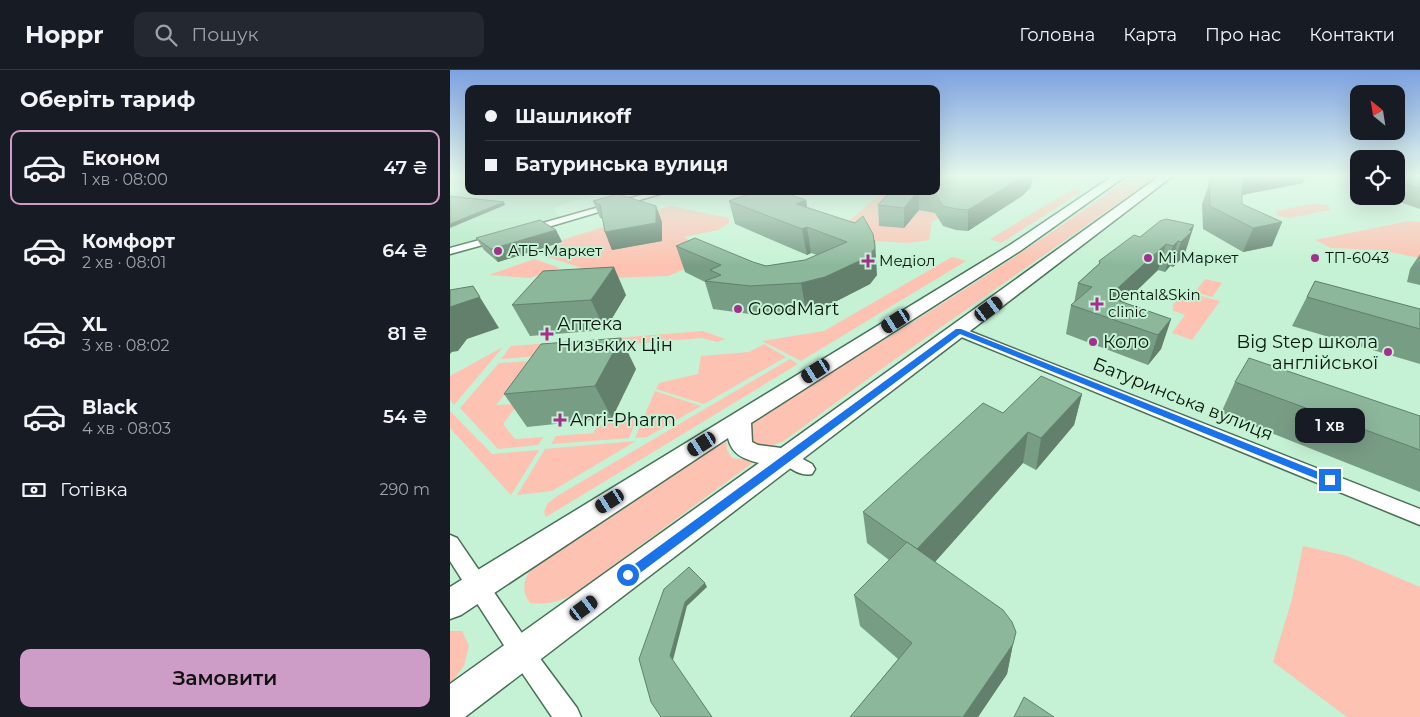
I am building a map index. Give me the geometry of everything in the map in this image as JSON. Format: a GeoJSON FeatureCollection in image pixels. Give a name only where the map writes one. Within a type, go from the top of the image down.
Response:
{"type":"FeatureCollection","features":[{"type":"Feature","properties":{"kind":"main road"},"geometry":{"type":"LineString","coordinates":[[450,604],[740,419],[1015,248],[1079,205]]}},
{"type":"Feature","properties":{"kind":"main road"},"geometry":{"type":"LineString","coordinates":[[450,706],[522,653],[797,463],[959,331],[1129,205]]}},
{"type":"Feature","properties":{"kind":"main road"},"geometry":{"type":"LineString","coordinates":[[740,419],[738,440],[742,447],[750,452],[797,463]]}},
{"type":"Feature","properties":{"kind":"street"},"geometry":{"type":"LineString","coordinates":[[450,251],[615,205]]}},
{"type":"Feature","properties":{"kind":"street","name":"Батуринська вулиця"},"geometry":{"type":"LineString","coordinates":[[959,331],[1420,517]]}},
{"type":"Feature","properties":{"kind":"street"},"geometry":{"type":"LineString","coordinates":[[450,544],[522,653],[568,717]]}},
{"type":"Feature","properties":{"kind":"shaded area"},"geometry":{"type":"Polygon","coordinates":[[[450,205],[562,205],[553,208],[561,218],[450,247],[450,205]]]}},
{"type":"Feature","properties":{"kind":"shaded area"},"geometry":{"type":"Polygon","coordinates":[[[867,205],[949,205],[942,216],[932,222],[929,240],[908,243],[842,239],[836,232],[867,205]]]}},
{"type":"Feature","properties":{"kind":"shaded area"},"geometry":{"type":"Polygon","coordinates":[[[1046,205],[1061,205],[1001,243],[990,239],[1046,205]]]}},
{"type":"Feature","properties":{"kind":"shaded area"},"geometry":{"type":"Polygon","coordinates":[[[1091,205],[1115,205],[880,370],[784,441],[760,447],[751,445],[750,423],[996,269],[1091,205]]]}},
{"type":"Feature","properties":{"kind":"shaded area"},"geometry":{"type":"Polygon","coordinates":[[[1306,205],[1328,205],[1330,210],[1290,218],[1278,216],[1276,211],[1306,205]]]}},
{"type":"Feature","properties":{"kind":"shaded area"},"geometry":{"type":"Polygon","coordinates":[[[670,206],[729,218],[729,223],[718,230],[684,237],[714,257],[668,276],[612,278],[548,257],[540,250],[564,243],[562,240],[670,206]]]}},
{"type":"Feature","properties":{"kind":"shaded area"},"geometry":{"type":"Polygon","coordinates":[[[1409,221],[1420,222],[1420,258],[1380,250],[1331,248],[1315,240],[1409,221]]]}},
{"type":"Feature","properties":{"kind":"shaded area"},"geometry":{"type":"Polygon","coordinates":[[[952,257],[966,261],[801,361],[762,341],[824,331],[952,257]]]}},
{"type":"Feature","properties":{"kind":"shaded area"},"geometry":{"type":"Polygon","coordinates":[[[534,259],[560,268],[530,278],[489,275],[534,259]]]}},
{"type":"Feature","properties":{"kind":"shaded area"},"geometry":{"type":"Polygon","coordinates":[[[1205,279],[1222,283],[1212,297],[1195,292],[1205,279]]]}},
{"type":"Feature","properties":{"kind":"shaded area"},"geometry":{"type":"Polygon","coordinates":[[[1185,292],[1220,301],[1192,340],[1172,333],[1185,315],[1172,310],[1174,307],[1172,306],[1185,292]]]}},
{"type":"Feature","properties":{"kind":"shaded area"},"geometry":{"type":"Polygon","coordinates":[[[703,331],[725,339],[717,342],[702,338],[631,344],[627,351],[616,338],[703,331]]]}},
{"type":"Feature","properties":{"kind":"shaded area"},"geometry":{"type":"Polygon","coordinates":[[[580,341],[572,353],[501,359],[511,346],[580,341]]]}},
{"type":"Feature","properties":{"kind":"shaded area"},"geometry":{"type":"Polygon","coordinates":[[[764,344],[786,357],[704,404],[656,389],[659,383],[698,374],[701,356],[749,352],[764,344]]]}},
{"type":"Feature","properties":{"kind":"shaded area"},"geometry":{"type":"Polygon","coordinates":[[[503,347],[454,405],[450,400],[450,376],[503,347]]]}},
{"type":"Feature","properties":{"kind":"shaded area"},"geometry":{"type":"Polygon","coordinates":[[[790,359],[798,364],[546,517],[544,512],[547,504],[557,496],[790,359]]]}},
{"type":"Feature","properties":{"kind":"shaded area"},"geometry":{"type":"Polygon","coordinates":[[[531,361],[496,405],[518,404],[503,424],[515,439],[544,437],[538,445],[498,449],[460,408],[499,363],[531,361]]]}},
{"type":"Feature","properties":{"kind":"shaded area"},"geometry":{"type":"Polygon","coordinates":[[[655,391],[701,406],[647,437],[635,438],[655,391]]]}},
{"type":"Feature","properties":{"kind":"shaded area"},"geometry":{"type":"Polygon","coordinates":[[[450,411],[492,454],[539,450],[511,495],[450,428],[450,411]]]}},
{"type":"Feature","properties":{"kind":"shaded area"},"geometry":{"type":"Polygon","coordinates":[[[638,416],[629,438],[551,444],[556,436],[593,433],[602,424],[607,422],[638,416]]]}},
{"type":"Feature","properties":{"kind":"shaded area"},"geometry":{"type":"Polygon","coordinates":[[[726,439],[727,450],[732,458],[755,461],[574,594],[553,602],[542,604],[530,603],[526,597],[525,580],[538,559],[726,439]]]}},
{"type":"Feature","properties":{"kind":"shaded area"},"geometry":{"type":"Polygon","coordinates":[[[636,441],[552,491],[517,495],[545,449],[636,441]]]}},
{"type":"Feature","properties":{"kind":"shaded area"},"geometry":{"type":"Polygon","coordinates":[[[1303,546],[1347,556],[1420,587],[1420,717],[1347,717],[1273,662],[1292,599],[1303,546]]]}},
{"type":"Feature","properties":{"kind":"shaded area"},"geometry":{"type":"Polygon","coordinates":[[[450,631],[462,631],[469,646],[464,666],[450,684],[450,631]]]}},
{"type":"Feature","properties":{"kind":"building"},"geometry":{"type":"Polygon","coordinates":[[[450,205],[496,205],[450,224],[450,205]]]}},
{"type":"Feature","properties":{"kind":"building"},"geometry":{"type":"Polygon","coordinates":[[[600,205],[656,206],[656,223],[605,232],[600,205]]]}},
{"type":"Feature","properties":{"kind":"building"},"geometry":{"type":"Polygon","coordinates":[[[740,205],[800,205],[855,223],[863,216],[873,234],[875,248],[868,257],[825,277],[801,283],[750,286],[705,281],[721,275],[710,270],[721,265],[676,246],[695,238],[766,266],[805,260],[847,242],[807,227],[802,229],[740,205]]]}},
{"type":"Feature","properties":{"kind":"building"},"geometry":{"type":"Polygon","coordinates":[[[880,205],[906,205],[904,208],[880,205]]]}},
{"type":"Feature","properties":{"kind":"building"},"geometry":{"type":"Polygon","coordinates":[[[943,205],[976,205],[968,210],[943,205]]]}},
{"type":"Feature","properties":{"kind":"building"},"geometry":{"type":"Polygon","coordinates":[[[1245,205],[1282,222],[1253,228],[1210,206],[1245,205]]]}},
{"type":"Feature","properties":{"kind":"building"},"geometry":{"type":"Polygon","coordinates":[[[1166,219],[1194,225],[1189,230],[1192,231],[1181,242],[1178,241],[1173,246],[1166,244],[1108,297],[1171,319],[1158,335],[1071,305],[1092,287],[1078,283],[1100,263],[1099,261],[1134,235],[1140,237],[1160,221],[1166,219]]]}},
{"type":"Feature","properties":{"kind":"building"},"geometry":{"type":"Polygon","coordinates":[[[540,220],[556,230],[491,249],[476,238],[540,220]]]}},
{"type":"Feature","properties":{"kind":"building"},"geometry":{"type":"Polygon","coordinates":[[[614,267],[591,300],[512,305],[543,271],[614,267]]]}},
{"type":"Feature","properties":{"kind":"building"},"geometry":{"type":"Polygon","coordinates":[[[1315,281],[1420,309],[1420,329],[1307,297],[1315,281]]]}},
{"type":"Feature","properties":{"kind":"building"},"geometry":{"type":"Polygon","coordinates":[[[473,286],[480,297],[450,307],[450,290],[473,286]]]}},
{"type":"Feature","properties":{"kind":"building"},"geometry":{"type":"Polygon","coordinates":[[[621,338],[595,386],[504,394],[541,344],[621,338]]]}},
{"type":"Feature","properties":{"kind":"building"},"geometry":{"type":"Polygon","coordinates":[[[1249,358],[1420,416],[1420,450],[1235,382],[1249,358]]]}},
{"type":"Feature","properties":{"kind":"building"},"geometry":{"type":"Polygon","coordinates":[[[1041,376],[1082,394],[1041,438],[1028,432],[917,549],[863,512],[983,403],[1003,413],[1041,376]]]}},
{"type":"Feature","properties":{"kind":"building"},"geometry":{"type":"Polygon","coordinates":[[[907,542],[1003,610],[1012,622],[1016,632],[1013,644],[963,717],[850,717],[912,643],[854,595],[907,542]]]}},
{"type":"Feature","properties":{"kind":"building"},"geometry":{"type":"Polygon","coordinates":[[[689,567],[705,583],[685,602],[670,656],[712,717],[661,717],[651,702],[639,659],[664,589],[689,567]]]}},
{"type":"Feature","properties":{"kind":"building"},"geometry":{"type":"Polygon","coordinates":[[[1024,697],[1054,717],[1014,717],[1024,697]]]}},
{"type":"Feature","properties":{"kind":"place","name":"АТБ-Маркет"},"geometry":{"type":"Point","coordinates":[498,251]}},
{"type":"Feature","properties":{"kind":"place","name":"Мі Маркет"},"geometry":{"type":"Point","coordinates":[1148,258]}},
{"type":"Feature","properties":{"kind":"place","name":"ТП-6043"},"geometry":{"type":"Point","coordinates":[1315,258]}},
{"type":"Feature","properties":{"kind":"place","name":"Медіол"},"geometry":{"type":"Point","coordinates":[868,261]}},
{"type":"Feature","properties":{"kind":"place","name":"Dental&Skin clinic"},"geometry":{"type":"Point","coordinates":[1097,304]}},
{"type":"Feature","properties":{"kind":"place","name":"GoodMart"},"geometry":{"type":"Point","coordinates":[738,309]}},
{"type":"Feature","properties":{"kind":"place","name":"Аптека Низьких Цін"},"geometry":{"type":"Point","coordinates":[547,334]}},
{"type":"Feature","properties":{"kind":"place","name":"Коло"},"geometry":{"type":"Point","coordinates":[1093,342]}},
{"type":"Feature","properties":{"kind":"place","name":"Big Step школа англiйськоï"},"geometry":{"type":"Point","coordinates":[1388,352]}},
{"type":"Feature","properties":{"kind":"place","name":"Anri-Pharm"},"geometry":{"type":"Point","coordinates":[560,420]}},
{"type":"Feature","properties":{"kind":"route"},"geometry":{"type":"LineString","coordinates":[[628,575],[959,331],[1330,480]]}}]}
